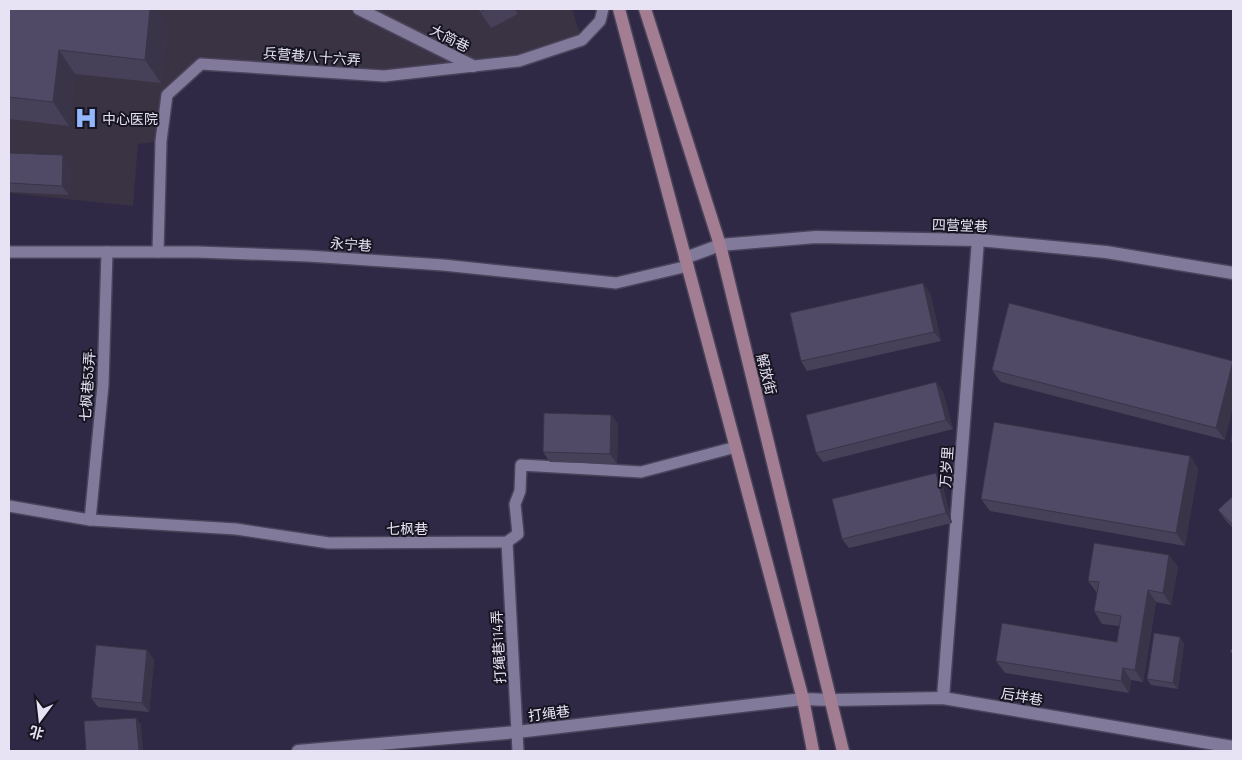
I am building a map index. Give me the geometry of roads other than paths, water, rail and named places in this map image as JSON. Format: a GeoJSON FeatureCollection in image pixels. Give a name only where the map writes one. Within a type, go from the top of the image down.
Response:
{"type":"FeatureCollection","features":[{"type":"Feature","properties":{"kind":"main road"},"geometry":{"type":"LineString","coordinates":[[619,9],[803,699],[813,751]]}},
{"type":"Feature","properties":{"kind":"main road","name":"解放街"},"geometry":{"type":"LineString","coordinates":[[645,9],[720,245],[843,751]]}},
{"type":"Feature","properties":{"kind":"street","name":"大简巷"},"geometry":{"type":"LineString","coordinates":[[359,9],[473,66]]}},
{"type":"Feature","properties":{"kind":"street","name":"四营堂巷"},"geometry":{"type":"LineString","coordinates":[[686,262],[720,245],[816,237],[978,240],[1106,252],[1233,273]]}},
{"type":"Feature","properties":{"kind":"street","name":"万岁里"},"geometry":{"type":"LineString","coordinates":[[943,698],[978,240]]}},
{"type":"Feature","properties":{"kind":"street","name":"后垟巷"},"geometry":{"type":"LineString","coordinates":[[803,699],[943,698],[1233,747]]}},
{"type":"Feature","properties":{"kind":"street","name":"打绳巷"},"geometry":{"type":"LineString","coordinates":[[298,751],[517,732],[803,699]]}},
{"type":"Feature","properties":{"kind":"lane","name":"兵营巷八十六弄"},"geometry":{"type":"LineString","coordinates":[[158,252],[161,141],[167,95],[202,64],[384,76],[519,61],[582,40],[600,21],[603,9]]}},
{"type":"Feature","properties":{"kind":"lane","name":"永宁巷"},"geometry":{"type":"LineString","coordinates":[[9,252],[197,252],[308,256],[443,265],[616,284],[686,262]]}},
{"type":"Feature","properties":{"kind":"lane","name":"七枫巷53弄·"},"geometry":{"type":"LineString","coordinates":[[90,520],[103,385],[107,252]]}},
{"type":"Feature","properties":{"kind":"lane"},"geometry":{"type":"LineString","coordinates":[[507,542],[518,534],[515,504],[520,491],[521,465],[641,472],[736,447]]}},
{"type":"Feature","properties":{"kind":"lane","name":"七枫巷"},"geometry":{"type":"LineString","coordinates":[[9,506],[90,520],[236,530],[329,543],[507,542]]}},
{"type":"Feature","properties":{"kind":"lane","name":"打绳巷114弄"},"geometry":{"type":"LineString","coordinates":[[507,542],[518,751]]}},
{"type":"Feature","properties":{"kind":"place","name":"中心医院"},"geometry":{"type":"Point","coordinates":[86,118]}}]}
